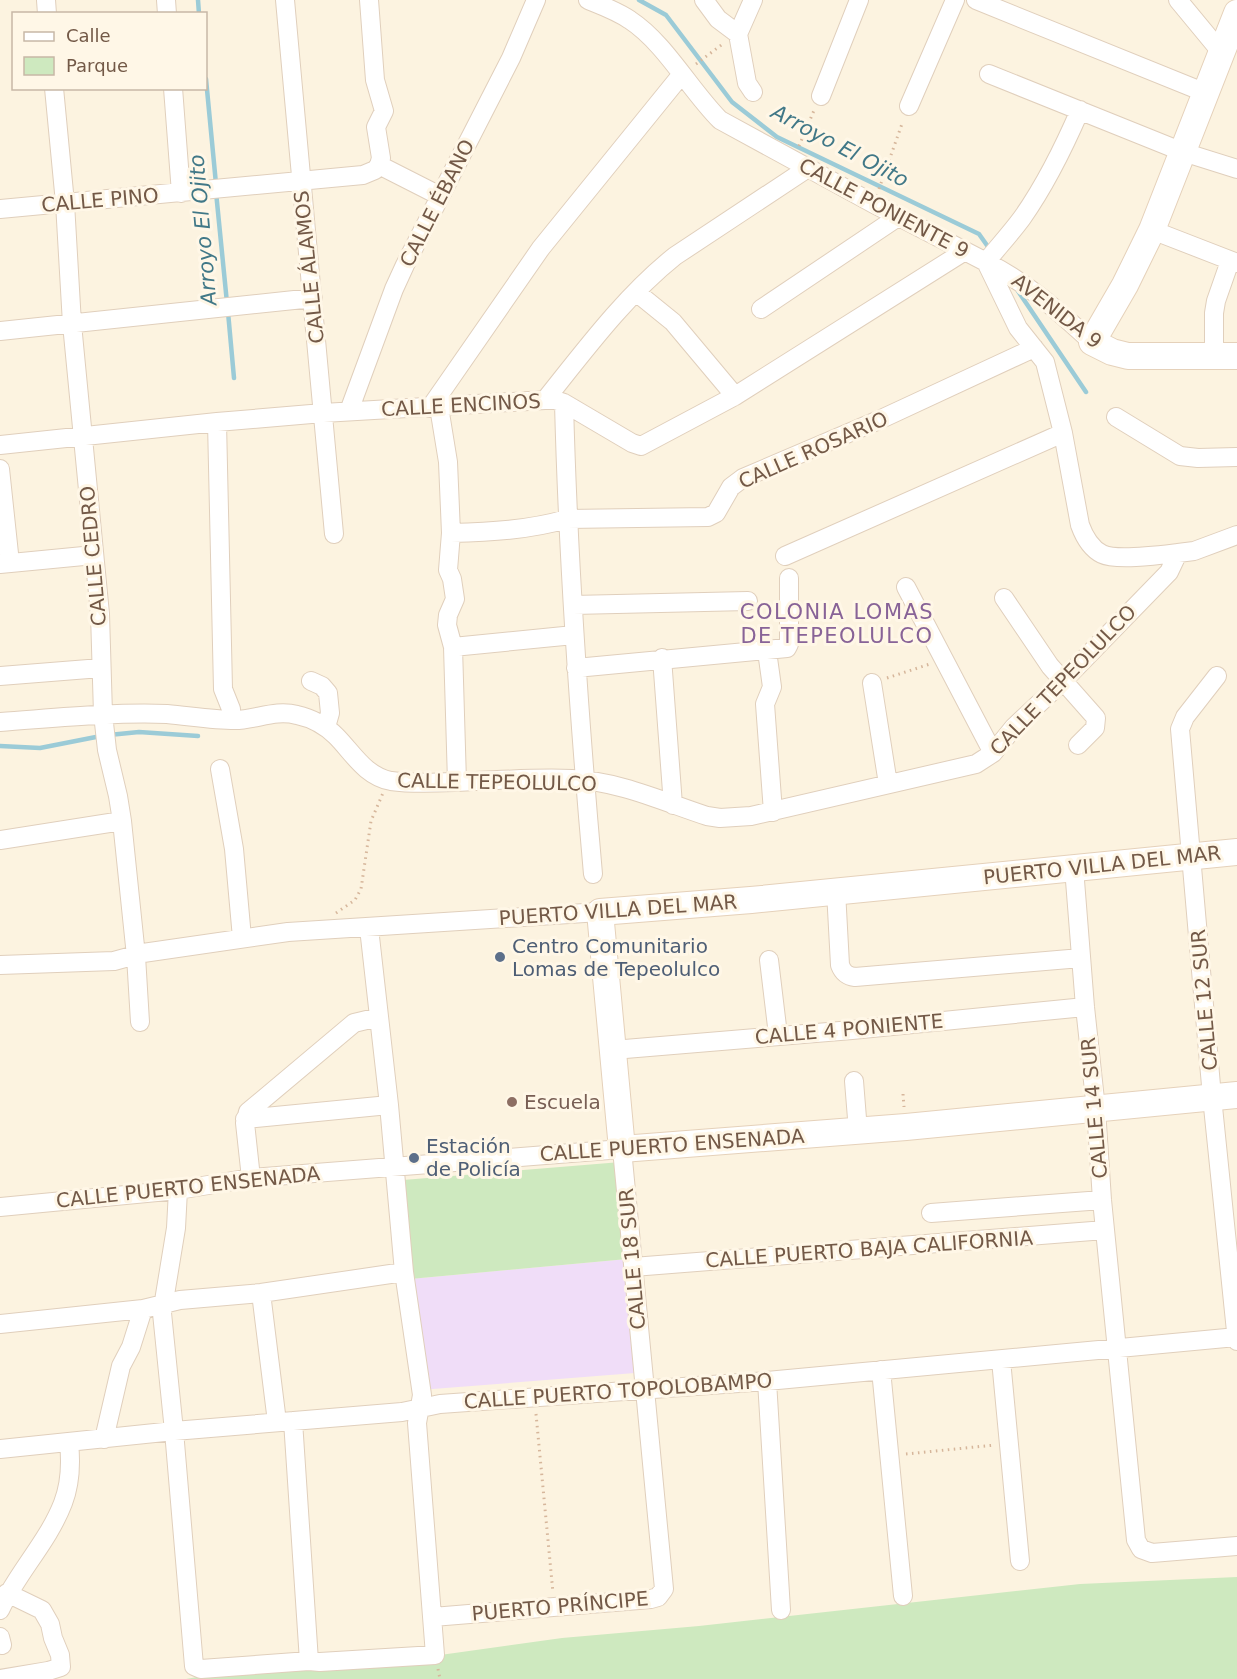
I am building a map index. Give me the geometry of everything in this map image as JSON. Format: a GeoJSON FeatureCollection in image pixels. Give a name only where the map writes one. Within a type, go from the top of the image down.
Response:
{"type":"FeatureCollection","features":[{"type":"Feature","properties":{"kind":"street","name":"CALLE ÁLAMOS"},"geometry":{"type":"LineString","coordinates":[[285,0],[334,534]]}},
{"type":"Feature","properties":{"kind":"street"},"geometry":{"type":"LineString","coordinates":[[369,0],[375,80],[384,111],[376,127],[381,158],[379,165],[440,195]]}},
{"type":"Feature","properties":{"kind":"street","name":"CALLE ÉBANO"},"geometry":{"type":"LineString","coordinates":[[349,411],[394,289],[511,58],[536,0]]}},
{"type":"Feature","properties":{"kind":"street","name":"CALLE PONIENTE 9"},"geometry":{"type":"LineString","coordinates":[[588,0],[631,20],[651,37],[706,106],[720,120],[986,262],[1018,328],[1045,362],[1063,433],[1084,537],[1105,555],[1178,554]]}},
{"type":"Feature","properties":{"kind":"street"},"geometry":{"type":"LineString","coordinates":[[704,0],[718,19],[738,34]]}},
{"type":"Feature","properties":{"kind":"street"},"geometry":{"type":"LineString","coordinates":[[753,0],[738,34],[747,83],[753,92]]}},
{"type":"Feature","properties":{"kind":"street"},"geometry":{"type":"LineString","coordinates":[[821,96],[859,0]]}},
{"type":"Feature","properties":{"kind":"street"},"geometry":{"type":"LineString","coordinates":[[909,106],[956,0]]}},
{"type":"Feature","properties":{"kind":"street"},"geometry":{"type":"LineString","coordinates":[[975,0],[1206,93]]}},
{"type":"Feature","properties":{"kind":"street"},"geometry":{"type":"LineString","coordinates":[[1178,0],[1221,52]]}},
{"type":"Feature","properties":{"kind":"street"},"geometry":{"type":"LineString","coordinates":[[1092,342],[1125,285],[1152,231],[1236,18]]}},
{"type":"Feature","properties":{"kind":"street"},"geometry":{"type":"LineString","coordinates":[[457,782],[453,647],[447,625],[448,615],[455,599],[448,570],[451,533],[448,462],[435,408],[541,248],[682,74]]}},
{"type":"Feature","properties":{"kind":"street"},"geometry":{"type":"LineString","coordinates":[[989,74],[1183,152],[1237,169]]}},
{"type":"Feature","properties":{"kind":"street","name":"CALLE CEDRO"},"geometry":{"type":"LineString","coordinates":[[54,90],[72,324],[100,614],[103,714],[107,750],[122,820],[136,956],[140,1023]]}},
{"type":"Feature","properties":{"kind":"street"},"geometry":{"type":"LineString","coordinates":[[173,90],[181,193]]}},
{"type":"Feature","properties":{"kind":"street"},"geometry":{"type":"LineString","coordinates":[[986,262],[1022,219],[1064,147],[1080,110]]}},
{"type":"Feature","properties":{"kind":"street"},"geometry":{"type":"LineString","coordinates":[[545,400],[636,292],[656,272],[800,164]]}},
{"type":"Feature","properties":{"kind":"street","name":"CALLE PINO"},"geometry":{"type":"LineString","coordinates":[[0,208],[366,175],[379,165]]}},
{"type":"Feature","properties":{"kind":"street"},"geometry":{"type":"LineString","coordinates":[[761,309],[898,217]]}},
{"type":"Feature","properties":{"kind":"street"},"geometry":{"type":"LineString","coordinates":[[1152,231],[1234,262],[1214,313],[1226,356]]}},
{"type":"Feature","properties":{"kind":"street","name":"CALLE ENCINOS"},"geometry":{"type":"LineString","coordinates":[[0,446],[217,422],[323,413],[555,400],[641,446],[735,396],[965,251]]}},
{"type":"Feature","properties":{"kind":"street","name":"AVENIDA 9"},"geometry":{"type":"LineString","coordinates":[[986,262],[1025,284],[1056,308],[1092,342],[1112,352],[1128,356],[1226,356]]}},
{"type":"Feature","properties":{"kind":"street"},"geometry":{"type":"LineString","coordinates":[[636,292],[673,322],[735,396]]}},
{"type":"Feature","properties":{"kind":"street"},"geometry":{"type":"LineString","coordinates":[[0,331],[314,298]]}},
{"type":"Feature","properties":{"kind":"street","name":"CALLE ROSARIO"},"geometry":{"type":"LineString","coordinates":[[451,533],[494,532],[567,519],[708,517],[716,513],[731,487],[743,478],[879,420],[1034,348]]}},
{"type":"Feature","properties":{"kind":"street"},"geometry":{"type":"LineString","coordinates":[[564,403],[567,519],[576,668],[593,874]]}},
{"type":"Feature","properties":{"kind":"street"},"geometry":{"type":"LineString","coordinates":[[1116,417],[1180,456],[1237,457]]}},
{"type":"Feature","properties":{"kind":"street"},"geometry":{"type":"LineString","coordinates":[[217,422],[223,689],[231,709],[231,720]]}},
{"type":"Feature","properties":{"kind":"street"},"geometry":{"type":"LineString","coordinates":[[785,556],[1063,433]]}},
{"type":"Feature","properties":{"kind":"street"},"geometry":{"type":"LineString","coordinates":[[0,469],[5,563],[94,555]]}},
{"type":"Feature","properties":{"kind":"street"},"geometry":{"type":"LineString","coordinates":[[1178,554],[1194,551],[1237,534]]}},
{"type":"Feature","properties":{"kind":"street","name":"CALLE TEPEOLULCO"},"geometry":{"type":"LineString","coordinates":[[0,722],[103,714],[168,714],[245,720],[258,715],[284,712],[299,715],[326,727],[337,736],[359,763],[388,780],[416,784],[584,780],[606,783],[707,816],[720,818],[751,816],[976,764],[993,753],[1014,727],[1169,572],[1178,554]]}},
{"type":"Feature","properties":{"kind":"street"},"geometry":{"type":"LineString","coordinates":[[576,668],[662,658],[783,649],[789,644],[789,578]]}},
{"type":"Feature","properties":{"kind":"street"},"geometry":{"type":"LineString","coordinates":[[906,587],[946,659],[993,753]]}},
{"type":"Feature","properties":{"kind":"street"},"geometry":{"type":"LineString","coordinates":[[1004,598],[1062,681],[1096,718],[1095,728],[1078,745]]}},
{"type":"Feature","properties":{"kind":"street"},"geometry":{"type":"LineString","coordinates":[[573,605],[748,601]]}},
{"type":"Feature","properties":{"kind":"street"},"geometry":{"type":"LineString","coordinates":[[453,647],[574,635]]}},
{"type":"Feature","properties":{"kind":"street"},"geometry":{"type":"LineString","coordinates":[[767,651],[772,687],[766,698],[773,812]]}},
{"type":"Feature","properties":{"kind":"street"},"geometry":{"type":"LineString","coordinates":[[662,658],[673,805]]}},
{"type":"Feature","properties":{"kind":"street"},"geometry":{"type":"LineString","coordinates":[[0,676],[101,668]]}},
{"type":"Feature","properties":{"kind":"street","name":"CALLE 12 SUR"},"geometry":{"type":"LineString","coordinates":[[1217,676],[1185,717],[1180,729],[1190,856],[1225,1096],[1237,1338]]}},
{"type":"Feature","properties":{"kind":"street"},"geometry":{"type":"LineString","coordinates":[[310,681],[322,686],[328,693],[330,713],[326,727]]}},
{"type":"Feature","properties":{"kind":"street"},"geometry":{"type":"LineString","coordinates":[[872,683],[888,784]]}},
{"type":"Feature","properties":{"kind":"street"},"geometry":{"type":"LineString","coordinates":[[220,770],[234,849],[242,938]]}},
{"type":"Feature","properties":{"kind":"street"},"geometry":{"type":"LineString","coordinates":[[0,840],[122,820]]}},
{"type":"Feature","properties":{"kind":"street","name":"PUERTO VILLA DEL MAR"},"geometry":{"type":"LineString","coordinates":[[0,965],[114,961],[242,938],[330,929],[600,912],[1237,852]]}},
{"type":"Feature","properties":{"kind":"street","name":"CALLE 14 SUR"},"geometry":{"type":"LineString","coordinates":[[1074,868],[1102,1200],[1119,1348],[1136,1540],[1141,1549],[1152,1553],[1237,1546]]}},
{"type":"Feature","properties":{"kind":"street"},"geometry":{"type":"LineString","coordinates":[[836,891],[840,965],[844,973],[849,976],[1081,958]]}},
{"type":"Feature","properties":{"kind":"street","name":"CALLE 18 SUR"},"geometry":{"type":"LineString","coordinates":[[600,912],[646,1391]]}},
{"type":"Feature","properties":{"kind":"street"},"geometry":{"type":"LineString","coordinates":[[178,1190],[176,1228],[162,1314],[194,1666],[201,1669],[435,1655],[417,1423],[422,1395],[404,1272],[389,1105],[369,928]]}},
{"type":"Feature","properties":{"kind":"street"},"geometry":{"type":"LineString","coordinates":[[769,960],[778,1035]]}},
{"type":"Feature","properties":{"kind":"street","name":"CALLE 4 PONIENTE"},"geometry":{"type":"LineString","coordinates":[[613,1050],[1085,1007]]}},
{"type":"Feature","properties":{"kind":"street"},"geometry":{"type":"LineString","coordinates":[[251,1178],[245,1119],[248,1112],[354,1023],[379,1017]]}},
{"type":"Feature","properties":{"kind":"street"},"geometry":{"type":"LineString","coordinates":[[854,1081],[858,1131]]}},
{"type":"Feature","properties":{"kind":"street","name":"CALLE PUERTO ENSENADA"},"geometry":{"type":"LineString","coordinates":[[0,1207],[178,1190],[251,1178],[858,1131],[1225,1096]]}},
{"type":"Feature","properties":{"kind":"street"},"geometry":{"type":"LineString","coordinates":[[245,1119],[389,1105]]}},
{"type":"Feature","properties":{"kind":"street"},"geometry":{"type":"LineString","coordinates":[[931,1213],[1102,1200]]}},
{"type":"Feature","properties":{"kind":"street","name":"CALLE PUERTO BAJA CALIFORNIA"},"geometry":{"type":"LineString","coordinates":[[633,1267],[1105,1230]]}},
{"type":"Feature","properties":{"kind":"street"},"geometry":{"type":"LineString","coordinates":[[0,1324],[143,1309],[180,1300],[261,1293],[404,1272]]}},
{"type":"Feature","properties":{"kind":"street"},"geometry":{"type":"LineString","coordinates":[[261,1293],[285,1421],[309,1661]]}},
{"type":"Feature","properties":{"kind":"street"},"geometry":{"type":"LineString","coordinates":[[104,1439],[121,1366],[131,1347],[143,1309]]}},
{"type":"Feature","properties":{"kind":"street","name":"CALLE PUERTO TOPOLOBAMPO"},"geometry":{"type":"LineString","coordinates":[[0,1449],[174,1431],[402,1412],[440,1404],[767,1381],[1237,1338]]}},
{"type":"Feature","properties":{"kind":"street"},"geometry":{"type":"LineString","coordinates":[[1001,1360],[1020,1561]]}},
{"type":"Feature","properties":{"kind":"street"},"geometry":{"type":"LineString","coordinates":[[881,1370],[903,1596]]}},
{"type":"Feature","properties":{"kind":"street"},"geometry":{"type":"LineString","coordinates":[[767,1381],[781,1610]]}},
{"type":"Feature","properties":{"kind":"street","name":"PUERTO PRÍNCIPE"},"geometry":{"type":"LineString","coordinates":[[433,1617],[658,1597],[664,1589],[646,1391]]}},
{"type":"Feature","properties":{"kind":"street"},"geometry":{"type":"LineString","coordinates":[[0,1679],[48,1671],[61,1666],[60,1655],[50,1624],[42,1610],[4,1602],[44,1539],[64,1502],[70,1457],[69,1443]]}},
{"type":"Feature","properties":{"kind":"path"},"geometry":{"type":"LineString","coordinates":[[682,74],[738,34]]}},
{"type":"Feature","properties":{"kind":"path"},"geometry":{"type":"LineString","coordinates":[[800,164],[821,96]]}},
{"type":"Feature","properties":{"kind":"path"},"geometry":{"type":"LineString","coordinates":[[874,204],[909,106]]}},
{"type":"Feature","properties":{"kind":"path"},"geometry":{"type":"LineString","coordinates":[[872,683],[946,659]]}},
{"type":"Feature","properties":{"kind":"path"},"geometry":{"type":"LineString","coordinates":[[330,929],[336,914],[355,900],[361,889],[370,821],[377,810],[388,780]]}},
{"type":"Feature","properties":{"kind":"path"},"geometry":{"type":"LineString","coordinates":[[534,1397],[555,1607]]}},
{"type":"Feature","properties":{"kind":"path"},"geometry":{"type":"LineString","coordinates":[[889,1455],[1008,1443]]}},
{"type":"Feature","properties":{"kind":"shaded area"},"geometry":{"type":"Polygon","coordinates":[[[627,1259],[635,1373],[420,1390],[410,1279],[627,1259]]]}},
{"type":"Feature","properties":{"kind":"green space"},"geometry":{"type":"Polygon","coordinates":[[[621,1162],[627,1259],[410,1279],[403,1180],[621,1162]]]}},
{"type":"Feature","properties":{"kind":"green space"},"geometry":{"type":"Polygon","coordinates":[[[1237,1577],[1237,1679],[186,1679],[383,1663],[562,1638],[699,1626],[1080,1584],[1237,1577]]]}},
{"type":"Feature","properties":{"kind":"waterway","name":"Arroyo El Ojito"},"geometry":{"type":"LineString","coordinates":[[198,0],[199,12]]}},
{"type":"Feature","properties":{"kind":"waterway","name":"Arroyo El Ojito"},"geometry":{"type":"LineString","coordinates":[[639,0],[666,15],[732,102],[777,137],[979,234],[991,251]]}},
{"type":"Feature","properties":{"kind":"waterway","name":"Arroyo El Ojito"},"geometry":{"type":"LineString","coordinates":[[207,90],[216,184]]}},
{"type":"Feature","properties":{"kind":"waterway","name":"Arroyo El Ojito"},"geometry":{"type":"LineString","coordinates":[[216,192],[227,303]]}},
{"type":"Feature","properties":{"kind":"waterway","name":"Arroyo El Ojito"},"geometry":{"type":"LineString","coordinates":[[1018,291],[1086,392]]}},
{"type":"Feature","properties":{"kind":"waterway","name":"Arroyo El Ojito"},"geometry":{"type":"LineString","coordinates":[[228,312],[234,378]]}},
{"type":"Feature","properties":{"kind":"waterway"},"geometry":{"type":"LineString","coordinates":[[109,735],[139,732],[198,736]]}},
{"type":"Feature","properties":{"kind":"waterway"},"geometry":{"type":"LineString","coordinates":[[0,746],[40,748],[101,736]]}},
{"type":"Feature","properties":{"kind":"place","name":"Centro Comunitario Lomas de Tepeolulco"},"geometry":{"type":"Point","coordinates":[500,957]}},
{"type":"Feature","properties":{"kind":"place","name":"Escuela"},"geometry":{"type":"Point","coordinates":[512,1102]}},
{"type":"Feature","properties":{"kind":"place","name":"Estación de Policía"},"geometry":{"type":"Point","coordinates":[414,1158]}},
{"type":"Feature","properties":{"kind":"district","name":"COLONIA LOMAS DE TEPEOLULCO"},"geometry":{"type":"Point","coordinates":[837,624]}}]}
